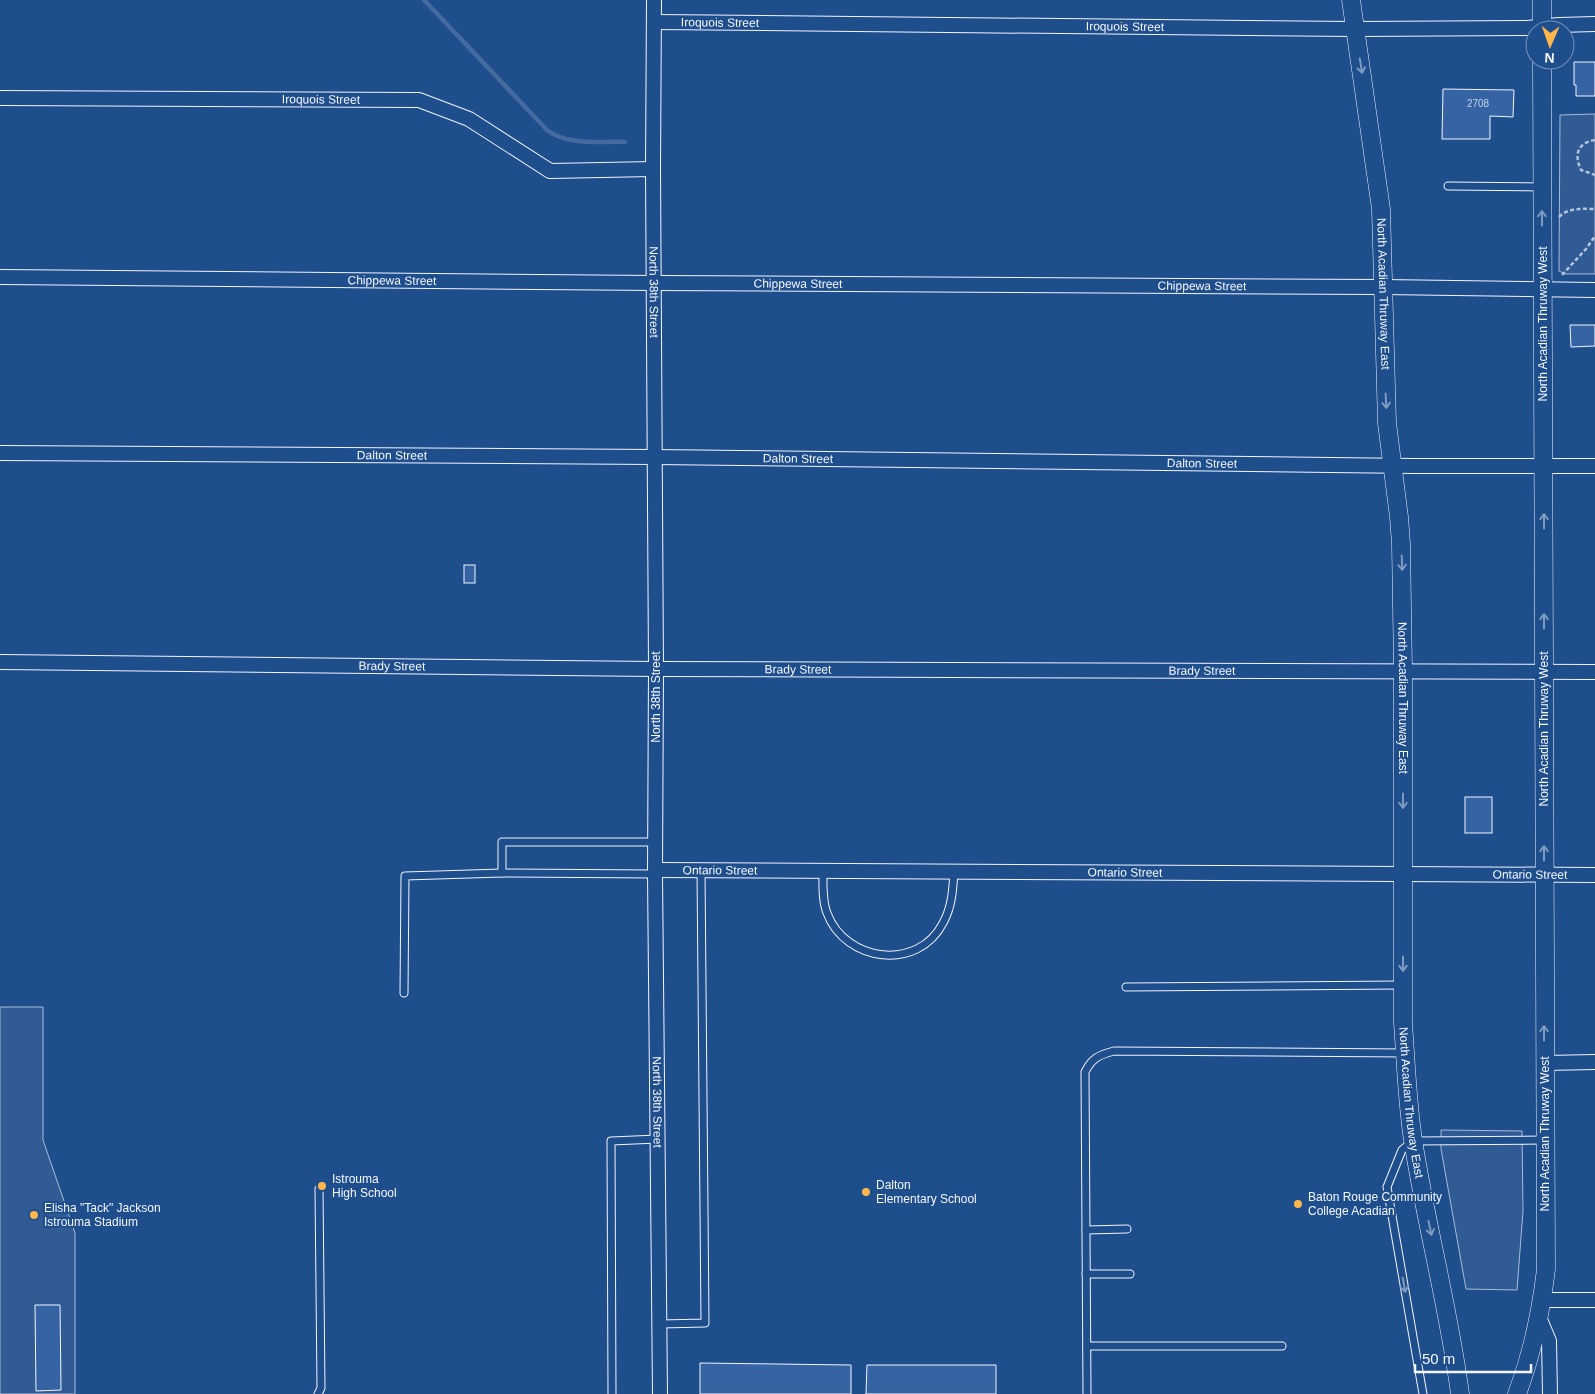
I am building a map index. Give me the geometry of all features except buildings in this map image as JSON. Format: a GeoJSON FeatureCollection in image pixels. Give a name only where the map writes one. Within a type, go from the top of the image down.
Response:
{"type":"FeatureCollection","features":[{"type":"Feature","properties":{"kind":"street","name":"North 38th Street"},"geometry":{"type":"LineString","coordinates":[[654,0],[655,872],[660,1394]]}},
{"type":"Feature","properties":{"kind":"street","name":"North Acadian Thruway East"},"geometry":{"type":"LineString","coordinates":[[1351,0],[1381,209],[1386,399],[1401,544],[1405,1053],[1413,1140],[1460,1394]]}},
{"type":"Feature","properties":{"kind":"street"},"geometry":{"type":"LineString","coordinates":[[1542,0],[1542,20]]}},
{"type":"Feature","properties":{"kind":"street","name":"Iroquois Street"},"geometry":{"type":"LineString","coordinates":[[655,22],[1355,29],[1525,28]]}},
{"type":"Feature","properties":{"kind":"street","name":"Iroquois Street"},"geometry":{"type":"LineString","coordinates":[[1575,26],[1595,24]]}},
{"type":"Feature","properties":{"kind":"street","name":"North Acadian Thruway West"},"geometry":{"type":"LineString","coordinates":[[1517,1394],[1541,1309],[1546,1269],[1542,70]]}},
{"type":"Feature","properties":{"kind":"street","name":"Iroquois Street"},"geometry":{"type":"LineString","coordinates":[[0,98],[419,100],[469,118],[550,171],[653,169]]}},
{"type":"Feature","properties":{"kind":"street","name":"Chippewa Street"},"geometry":{"type":"LineString","coordinates":[[0,277],[1595,290]]}},
{"type":"Feature","properties":{"kind":"street","name":"Dalton Street"},"geometry":{"type":"LineString","coordinates":[[0,453],[654,457],[1393,466],[1595,466]]}},
{"type":"Feature","properties":{"kind":"street","name":"Brady Street"},"geometry":{"type":"LineString","coordinates":[[0,662],[656,669],[1595,672]]}},
{"type":"Feature","properties":{"kind":"street","name":"Ontario Street"},"geometry":{"type":"LineString","coordinates":[[655,872],[701,870],[1595,875]]}},
{"type":"Feature","properties":{"kind":"street"},"geometry":{"type":"LineString","coordinates":[[1545,1063],[1595,1062]]}},
{"type":"Feature","properties":{"kind":"street"},"geometry":{"type":"LineString","coordinates":[[1550,1394],[1549,1340],[1541,1309],[1595,1300]]}},
{"type":"Feature","properties":{"kind":"lane"},"geometry":{"type":"LineString","coordinates":[[1448,186],[1542,187]]}},
{"type":"Feature","properties":{"kind":"lane"},"geometry":{"type":"LineString","coordinates":[[502,873],[502,842],[656,842]]}},
{"type":"Feature","properties":{"kind":"lane"},"geometry":{"type":"LineString","coordinates":[[660,1324],[705,1324],[701,870]]}},
{"type":"Feature","properties":{"kind":"lane"},"geometry":{"type":"LineString","coordinates":[[823,871],[826,913],[839,933],[859,949],[879,955],[899,955],[916,949],[932,938],[943,924],[950,905],[954,871]]}},
{"type":"Feature","properties":{"kind":"lane"},"geometry":{"type":"LineString","coordinates":[[404,993],[405,876],[655,872]]}},
{"type":"Feature","properties":{"kind":"lane"},"geometry":{"type":"LineString","coordinates":[[1126,987],[1403,986]]}},
{"type":"Feature","properties":{"kind":"lane"},"geometry":{"type":"LineString","coordinates":[[1087,1394],[1085,1072],[1091,1062],[1099,1055],[1114,1051],[1405,1053]]}},
{"type":"Feature","properties":{"kind":"lane"},"geometry":{"type":"LineString","coordinates":[[612,1394],[611,1141],[658,1140]]}},
{"type":"Feature","properties":{"kind":"lane"},"geometry":{"type":"LineString","coordinates":[[1423,1394],[1387,1187],[1402,1150],[1413,1140],[1545,1140]]}},
{"type":"Feature","properties":{"kind":"lane"},"geometry":{"type":"LineString","coordinates":[[318,1394],[321,1388],[319,1189]]}},
{"type":"Feature","properties":{"kind":"lane"},"geometry":{"type":"LineString","coordinates":[[1086,1230],[1127,1229]]}},
{"type":"Feature","properties":{"kind":"lane"},"geometry":{"type":"LineString","coordinates":[[1086,1274],[1130,1274]]}},
{"type":"Feature","properties":{"kind":"lane"},"geometry":{"type":"LineString","coordinates":[[1087,1346],[1282,1346]]}},
{"type":"Feature","properties":{"kind":"path"},"geometry":{"type":"LineString","coordinates":[[1595,140],[1582,145],[1578,156],[1581,170],[1595,175]]}},
{"type":"Feature","properties":{"kind":"path"},"geometry":{"type":"LineString","coordinates":[[1558,218],[1571,210],[1595,209]]}},
{"type":"Feature","properties":{"kind":"path"},"geometry":{"type":"LineString","coordinates":[[1558,280],[1595,236]]}},
{"type":"Feature","properties":{"kind":"shaded area"},"geometry":{"type":"Polygon","coordinates":[[[1595,114],[1595,274],[1565,274],[1559,271],[1560,115],[1595,114]]]}},
{"type":"Feature","properties":{"kind":"shaded area","name":"Elisha \"Tack\" Jackson Istrouma Stadium"},"geometry":{"type":"Polygon","coordinates":[[[0,1007],[43,1007],[43,1140],[75,1233],[75,1394],[0,1394],[0,1007]]]}},
{"type":"Feature","properties":{"kind":"shaded area"},"geometry":{"type":"Polygon","coordinates":[[[1441,1130],[1522,1131],[1523,1211],[1517,1290],[1466,1289],[1441,1149],[1441,1130]]]}},
{"type":"Feature","properties":{"kind":"waterway"},"geometry":{"type":"LineString","coordinates":[[424,0],[547,130],[555,135],[574,141],[625,142]]}},
{"type":"Feature","properties":{"kind":"place","name":"Istrouma High School"},"geometry":{"type":"Point","coordinates":[322,1186]}},
{"type":"Feature","properties":{"kind":"place","name":"Dalton Elementary School"},"geometry":{"type":"Point","coordinates":[866,1192]}},
{"type":"Feature","properties":{"kind":"place","name":"Baton Rouge Community College Acadian"},"geometry":{"type":"Point","coordinates":[1298,1204]}},
{"type":"Feature","properties":{"kind":"place","name":"Elisha \"Tack\" Jackson Istrouma Stadium"},"geometry":{"type":"Point","coordinates":[34,1215]}}]}
